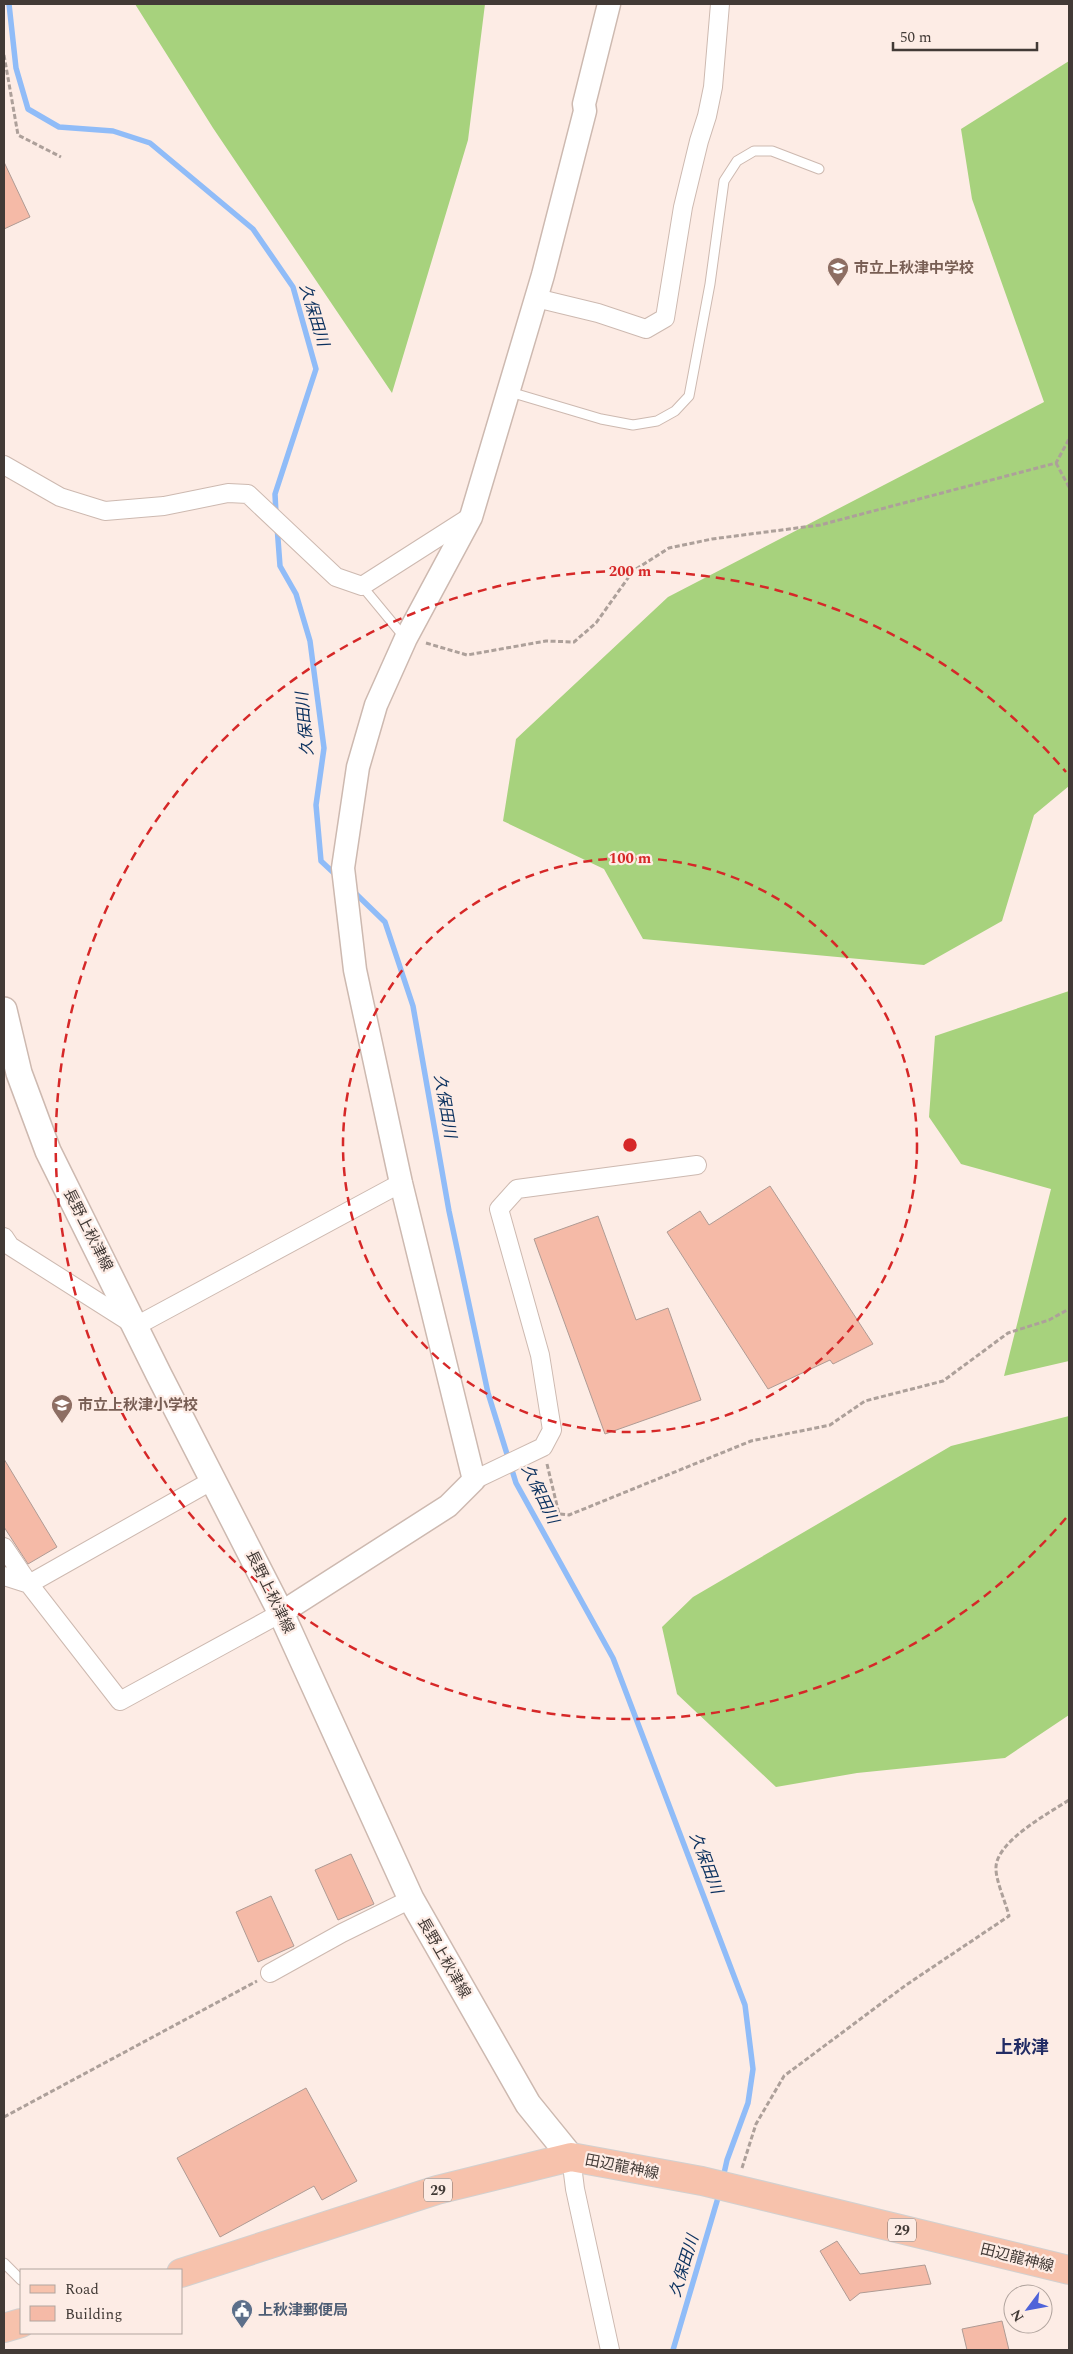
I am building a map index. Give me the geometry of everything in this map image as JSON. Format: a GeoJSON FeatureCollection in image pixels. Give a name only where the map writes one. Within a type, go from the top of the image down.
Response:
{"type":"FeatureCollection","features":[{"type":"Feature","properties":{"kind":"main road","name":"長野上秋津線"},"geometry":{"type":"LineString","coordinates":[[4,1010],[19,1074],[48,1151],[281,1613],[411,1899],[528,2104],[571,2157]]}},
{"type":"Feature","properties":{"kind":"main road","name":"田辺龍神線"},"geometry":{"type":"LineString","coordinates":[[182,2273],[437,2190],[571,2157],[702,2182],[1069,2270]]}},
{"type":"Feature","properties":{"kind":"main road"},"geometry":{"type":"LineString","coordinates":[[4,2328],[20,2323]]}},
{"type":"Feature","properties":{"kind":"street"},"geometry":{"type":"LineString","coordinates":[[474,1480],[401,1183],[355,970],[344,868],[358,767],[376,705],[406,638],[471,517],[510,392],[585,112],[584,104],[609,4]]}},
{"type":"Feature","properties":{"kind":"street"},"geometry":{"type":"LineString","coordinates":[[536,298],[598,312],[646,329],[665,318],[683,207],[713,87],[720,4]]}},
{"type":"Feature","properties":{"kind":"street"},"geometry":{"type":"LineString","coordinates":[[4,465],[60,497],[105,511],[164,506],[228,492],[248,494],[336,577],[362,586],[471,517]]}},
{"type":"Feature","properties":{"kind":"street"},"geometry":{"type":"LineString","coordinates":[[4,1547],[29,1584],[120,1701],[281,1613],[448,1506],[474,1480],[543,1447],[552,1430],[540,1355],[499,1210],[517,1189],[697,1165]]}},
{"type":"Feature","properties":{"kind":"street"},"geometry":{"type":"LineString","coordinates":[[4,1238],[10,1246],[136,1326],[401,1183]]}},
{"type":"Feature","properties":{"kind":"street"},"geometry":{"type":"LineString","coordinates":[[4,1576],[29,1584],[213,1480]]}},
{"type":"Feature","properties":{"kind":"street"},"geometry":{"type":"LineString","coordinates":[[270,1973],[342,1933],[411,1899]]}},
{"type":"Feature","properties":{"kind":"street"},"geometry":{"type":"LineString","coordinates":[[571,2157],[575,2189],[610,2350]]}},
{"type":"Feature","properties":{"kind":"lane"},"geometry":{"type":"LineString","coordinates":[[510,392],[601,419],[633,425],[657,421],[675,411],[689,396],[710,284],[724,180],[737,161],[754,152],[772,151],[819,169]]}},
{"type":"Feature","properties":{"kind":"lane"},"geometry":{"type":"LineString","coordinates":[[362,586],[406,638]]}},
{"type":"Feature","properties":{"kind":"lane"},"geometry":{"type":"LineString","coordinates":[[4,2263],[20,2279]]}},
{"type":"Feature","properties":{"kind":"path"},"geometry":{"type":"LineString","coordinates":[[4,55],[18,135],[61,157]]}},
{"type":"Feature","properties":{"kind":"path"},"geometry":{"type":"LineString","coordinates":[[406,638],[468,655],[546,641],[574,642],[596,623],[633,571],[669,548],[712,539],[820,525],[1056,463],[1069,439]]}},
{"type":"Feature","properties":{"kind":"path"},"geometry":{"type":"LineString","coordinates":[[1056,463],[1069,488]]}},
{"type":"Feature","properties":{"kind":"path"},"geometry":{"type":"LineString","coordinates":[[543,1447],[559,1514],[569,1515],[751,1441],[830,1425],[865,1401],[943,1381],[1008,1333],[1049,1320],[1069,1309]]}},
{"type":"Feature","properties":{"kind":"path"},"geometry":{"type":"LineString","coordinates":[[735,2190],[756,2124],[784,2076],[906,1985],[1009,1916],[996,1867],[1000,1852],[1032,1824],[1069,1800]]}},
{"type":"Feature","properties":{"kind":"path"},"geometry":{"type":"LineString","coordinates":[[4,2117],[270,1973]]}},
{"type":"Feature","properties":{"kind":"green space"},"geometry":{"type":"Polygon","coordinates":[[[135,4],[485,4],[468,140],[392,393],[213,128],[135,4]]]}},
{"type":"Feature","properties":{"kind":"green space"},"geometry":{"type":"Polygon","coordinates":[[[1069,61],[1069,786],[1034,815],[1002,921],[924,965],[643,939],[604,869],[503,821],[516,739],[668,597],[1044,402],[972,199],[961,129],[1069,61]]]}},
{"type":"Feature","properties":{"kind":"green space"},"geometry":{"type":"Polygon","coordinates":[[[1069,991],[1069,1361],[1004,1376],[1051,1189],[961,1164],[929,1117],[935,1036],[1069,991]]]}},
{"type":"Feature","properties":{"kind":"green space"},"geometry":{"type":"Polygon","coordinates":[[[1069,1416],[1069,1715],[1005,1758],[857,1773],[776,1787],[677,1694],[662,1627],[693,1597],[951,1446],[1069,1416]]]}},
{"type":"Feature","properties":{"kind":"building"},"geometry":{"type":"Polygon","coordinates":[[[4,162],[30,217],[4,229],[4,162]]]}},
{"type":"Feature","properties":{"kind":"building"},"geometry":{"type":"Polygon","coordinates":[[[770,1186],[873,1344],[833,1364],[830,1360],[768,1389],[667,1232],[700,1211],[709,1225],[770,1186]]]}},
{"type":"Feature","properties":{"kind":"building"},"geometry":{"type":"Polygon","coordinates":[[[598,1216],[636,1320],[668,1308],[701,1400],[605,1434],[534,1239],[598,1216]]]}},
{"type":"Feature","properties":{"kind":"building"},"geometry":{"type":"Polygon","coordinates":[[[4,1459],[57,1547],[28,1564],[4,1527],[4,1459]]]}},
{"type":"Feature","properties":{"kind":"building"},"geometry":{"type":"Polygon","coordinates":[[[351,1854],[374,1904],[338,1920],[315,1870],[351,1854]]]}},
{"type":"Feature","properties":{"kind":"building"},"geometry":{"type":"Polygon","coordinates":[[[271,1896],[294,1946],[258,1962],[236,1912],[271,1896]]]}},
{"type":"Feature","properties":{"kind":"building"},"geometry":{"type":"Polygon","coordinates":[[[306,2088],[357,2181],[322,2200],[314,2186],[220,2237],[177,2158],[306,2088]]]}},
{"type":"Feature","properties":{"kind":"building"},"geometry":{"type":"Polygon","coordinates":[[[837,2241],[860,2274],[925,2265],[931,2284],[860,2293],[850,2301],[820,2251],[837,2241]]]}},
{"type":"Feature","properties":{"kind":"building"},"geometry":{"type":"Polygon","coordinates":[[[1002,2321],[1003,2334],[1005,2334],[1009,2350],[967,2350],[962,2329],[1002,2321]]]}},
{"type":"Feature","properties":{"kind":"waterway","name":"久保田川"},"geometry":{"type":"LineString","coordinates":[[9,4],[16,68],[28,109],[59,127],[113,131],[150,143],[253,229],[293,287],[316,369],[275,494],[276,514]]}},
{"type":"Feature","properties":{"kind":"waterway","name":"久保田川"},"geometry":{"type":"LineString","coordinates":[[277,526],[280,566],[296,594],[310,641],[324,748],[316,805],[321,861],[337,876]]}},
{"type":"Feature","properties":{"kind":"waterway","name":"久保田川"},"geometry":{"type":"LineString","coordinates":[[353,891],[385,922],[413,1006],[449,1211],[488,1393],[516,1483],[613,1658],[745,2005],[753,2069],[748,2103],[727,2160],[723,2178]]}},
{"type":"Feature","properties":{"kind":"waterway","name":"久保田川"},"geometry":{"type":"LineString","coordinates":[[673,2350],[720,2191]]}},
{"type":"Feature","properties":{"kind":"place","name":"市立上秋津中学校"},"geometry":{"type":"Point","coordinates":[838,287]}},
{"type":"Feature","properties":{"kind":"place","name":"市立上秋津小学校"},"geometry":{"type":"Point","coordinates":[62,1424]}},
{"type":"Feature","properties":{"kind":"place","name":"上秋津郵便局"},"geometry":{"type":"Point","coordinates":[242,2329]}},
{"type":"Feature","properties":{"kind":"district","name":"上秋津"},"geometry":{"type":"Point","coordinates":[1022,2047]}}]}
